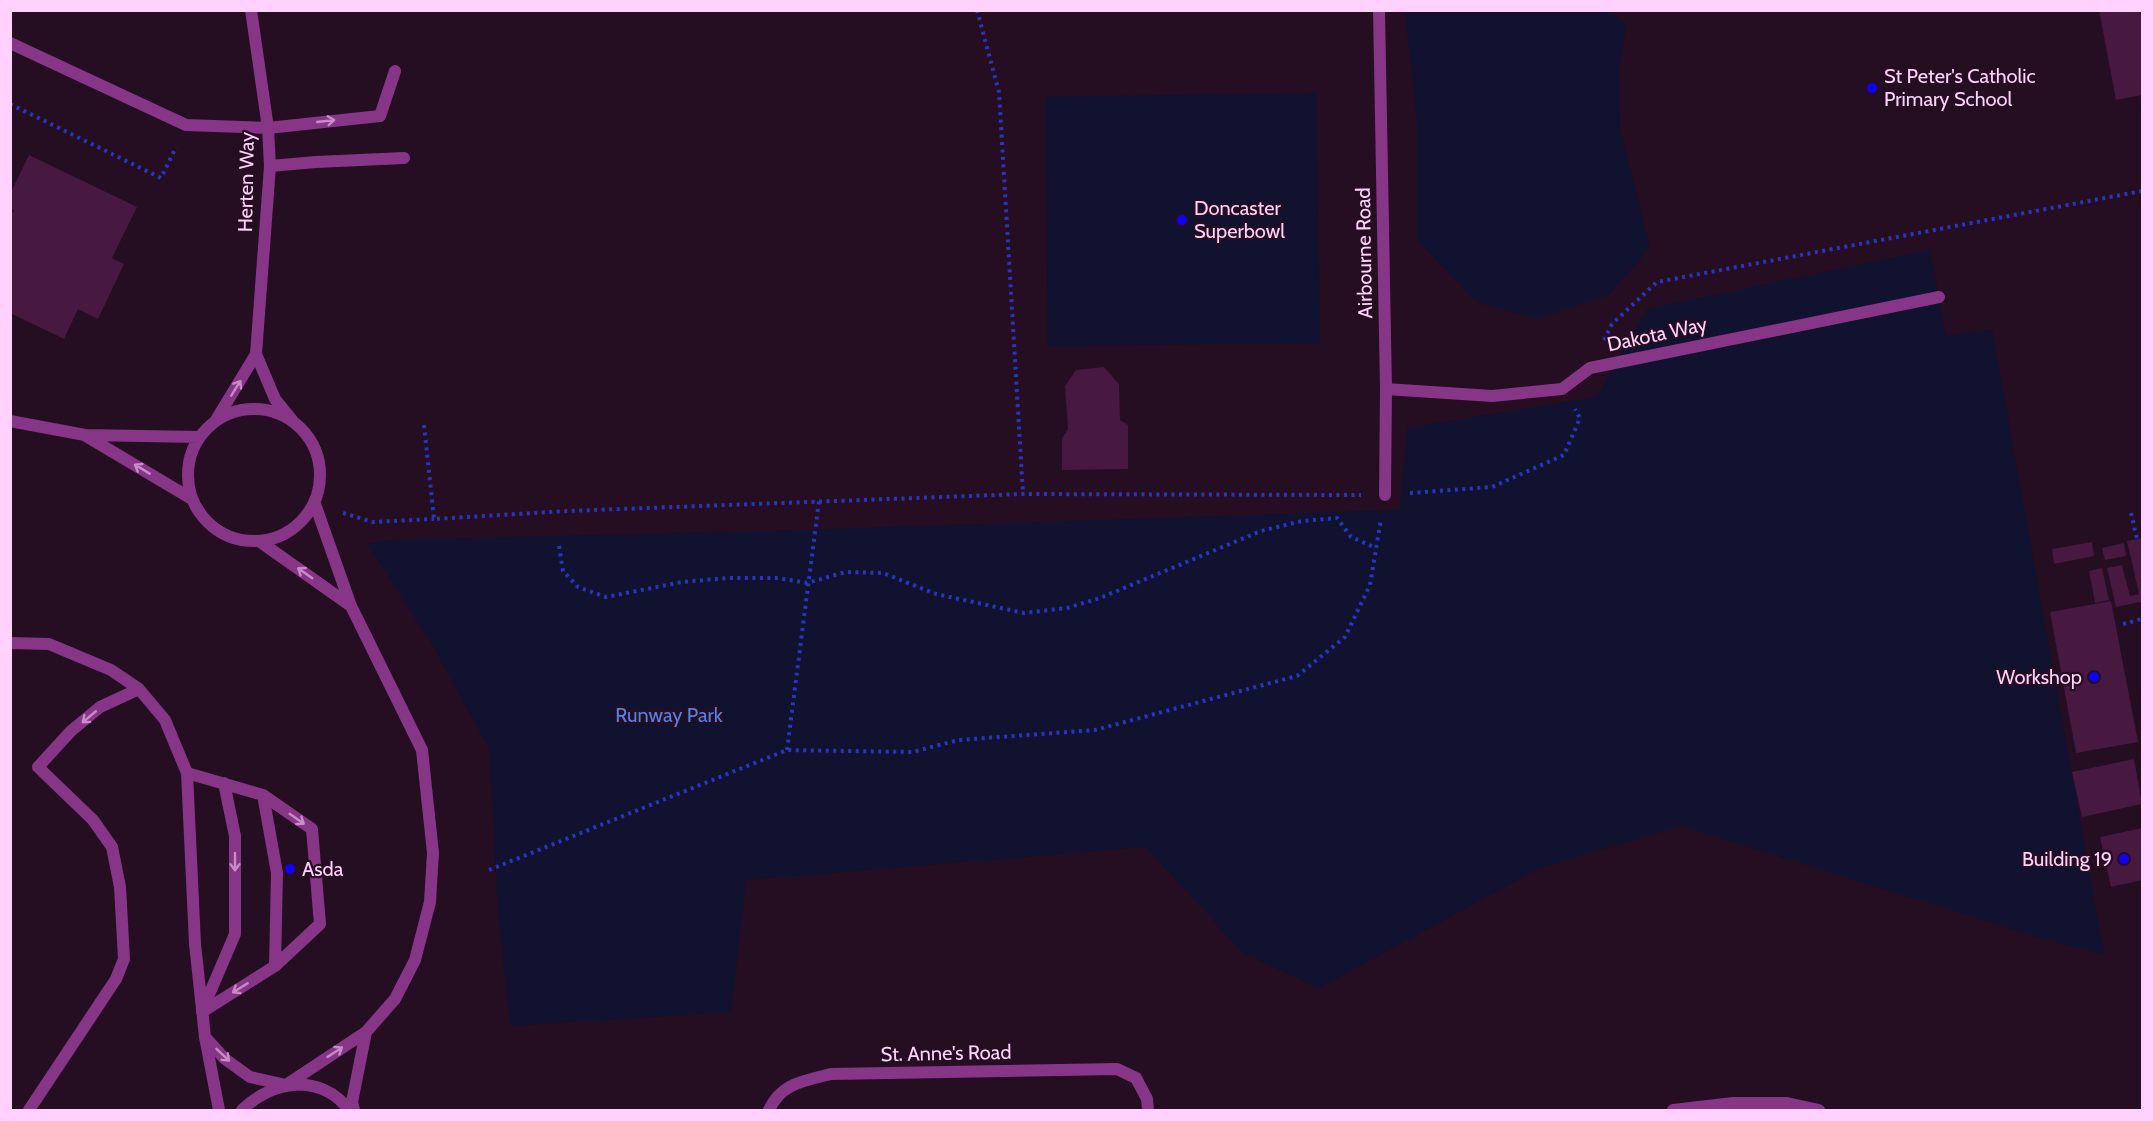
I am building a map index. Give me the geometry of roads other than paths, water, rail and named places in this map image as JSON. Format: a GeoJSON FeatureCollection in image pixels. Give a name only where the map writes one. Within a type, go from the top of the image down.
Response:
{"type":"FeatureCollection","features":[{"type":"Feature","properties":{"kind":"street","name":"Herten Way"},"geometry":{"type":"LineString","coordinates":[[251,10],[268,128],[270,166],[256,354],[275,399],[292,420]]}},
{"type":"Feature","properties":{"kind":"street","name":"Airbourne Road"},"geometry":{"type":"LineString","coordinates":[[1379,10],[1386,389],[1385,495]]}},
{"type":"Feature","properties":{"kind":"street"},"geometry":{"type":"LineString","coordinates":[[10,42],[186,125],[268,128],[380,116],[395,70]]}},
{"type":"Feature","properties":{"kind":"street"},"geometry":{"type":"LineString","coordinates":[[270,166],[404,159]]}},
{"type":"Feature","properties":{"kind":"street","name":"Dakota Way"},"geometry":{"type":"LineString","coordinates":[[1386,389],[1492,396],[1562,389],[1590,368],[1938,297]]}},
{"type":"Feature","properties":{"kind":"street","name":"Herten Way"},"geometry":{"type":"LineString","coordinates":[[215,421],[256,354]]}},
{"type":"Feature","properties":{"kind":"street"},"geometry":{"type":"LineString","coordinates":[[271,410],[292,420],[308,436],[318,453],[321,476],[315,504],[296,527],[276,538],[259,541],[236,538],[215,528],[199,512],[192,499],[187,477],[191,454],[199,437],[215,421],[236,411],[271,410]]}},
{"type":"Feature","properties":{"kind":"street"},"geometry":{"type":"LineString","coordinates":[[10,421],[85,435],[199,437]]}},
{"type":"Feature","properties":{"kind":"street"},"geometry":{"type":"LineString","coordinates":[[85,435],[192,499]]}},
{"type":"Feature","properties":{"kind":"street"},"geometry":{"type":"LineString","coordinates":[[242,1110],[260,1094],[286,1085],[366,1032],[395,999],[415,960],[430,902],[433,853],[422,750],[351,606],[315,504]]}},
{"type":"Feature","properties":{"kind":"street"},"geometry":{"type":"LineString","coordinates":[[259,541],[351,606]]}},
{"type":"Feature","properties":{"kind":"street"},"geometry":{"type":"LineString","coordinates":[[10,644],[49,644],[111,670],[139,689],[165,720],[187,773],[194,933],[204,1037],[219,1110]]}},
{"type":"Feature","properties":{"kind":"street"},"geometry":{"type":"LineString","coordinates":[[29,1110],[116,979],[124,959],[120,887],[112,848],[93,820],[38,767],[71,731],[100,707],[139,689]]}},
{"type":"Feature","properties":{"kind":"street"},"geometry":{"type":"LineString","coordinates":[[187,773],[263,795],[312,830],[320,924],[275,966],[202,1012]]}},
{"type":"Feature","properties":{"kind":"street"},"geometry":{"type":"LineString","coordinates":[[202,1012],[235,934],[235,836],[224,783]]}},
{"type":"Feature","properties":{"kind":"street"},"geometry":{"type":"LineString","coordinates":[[263,795],[277,873],[275,966]]}},
{"type":"Feature","properties":{"kind":"street"},"geometry":{"type":"LineString","coordinates":[[354,1110],[352,1102],[366,1032]]}},
{"type":"Feature","properties":{"kind":"street"},"geometry":{"type":"LineString","coordinates":[[204,1037],[225,1059],[250,1077],[286,1085],[310,1086],[333,1095],[349,1110]]}},
{"type":"Feature","properties":{"kind":"street","name":"St. Anne's Road"},"geometry":{"type":"LineString","coordinates":[[769,1110],[774,1098],[795,1083],[831,1074],[1117,1069],[1136,1078],[1147,1099],[1148,1110]]}},
{"type":"Feature","properties":{"kind":"street"},"geometry":{"type":"LineString","coordinates":[[1678,1110],[1744,1103],[1787,1103],[1819,1110]]}},
{"type":"Feature","properties":{"kind":"place","name":"St Peter's Catholic Primary School"},"geometry":{"type":"Point","coordinates":[1872,88]}},
{"type":"Feature","properties":{"kind":"place","name":"Doncaster Superbowl"},"geometry":{"type":"Point","coordinates":[1182,220]}},
{"type":"Feature","properties":{"kind":"place","name":"Workshop"},"geometry":{"type":"Point","coordinates":[2094,677]}},
{"type":"Feature","properties":{"kind":"place","name":"Building 19"},"geometry":{"type":"Point","coordinates":[2124,859]}},
{"type":"Feature","properties":{"kind":"place","name":"Asda"},"geometry":{"type":"Point","coordinates":[290,869]}},
{"type":"Feature","properties":{"kind":"park label","name":"Runway Park"},"geometry":{"type":"Point","coordinates":[669,715]}}]}
